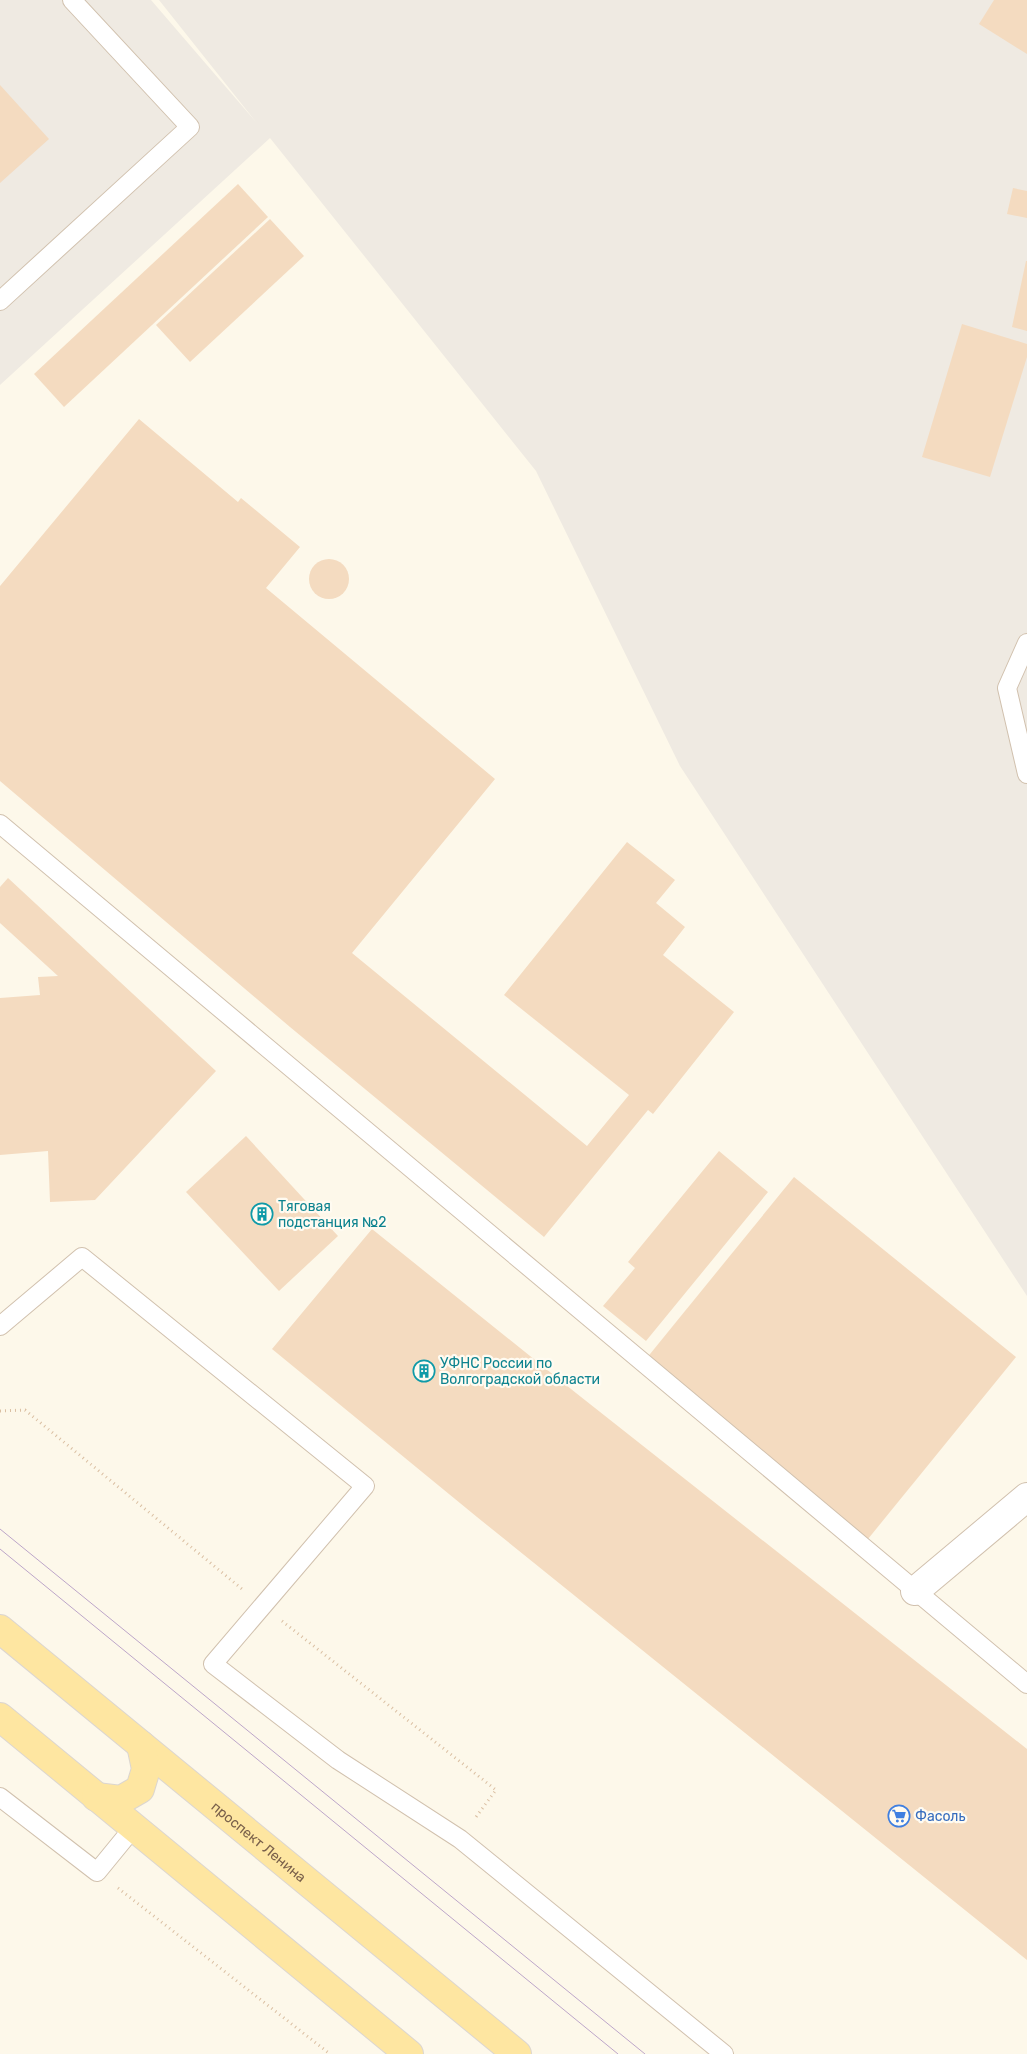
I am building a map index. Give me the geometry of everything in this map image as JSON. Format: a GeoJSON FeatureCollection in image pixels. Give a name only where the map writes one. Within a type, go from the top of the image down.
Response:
{"type":"FeatureCollection","features":[{"type":"Feature","properties":{"kind":"main road","name":"проспект Ленина"},"geometry":{"type":"LineString","coordinates":[[0,1629],[517,2054]]}},
{"type":"Feature","properties":{"kind":"main road"},"geometry":{"type":"LineString","coordinates":[[0,1717],[409,2054]]}},
{"type":"Feature","properties":{"kind":"main road"},"geometry":{"type":"LineString","coordinates":[[96,1797],[121,1800],[140,1789],[146,1769],[142,1746]]}},
{"type":"Feature","properties":{"kind":"street"},"geometry":{"type":"LineString","coordinates":[[916,1591],[1027,1498]]}},
{"type":"Feature","properties":{"kind":"lane"},"geometry":{"type":"LineString","coordinates":[[0,301],[190,127],[72,0]]}},
{"type":"Feature","properties":{"kind":"lane"},"geometry":{"type":"LineString","coordinates":[[1027,643],[1007,688],[1027,774]]}},
{"type":"Feature","properties":{"kind":"lane"},"geometry":{"type":"LineString","coordinates":[[0,824],[1027,1684]]}},
{"type":"Feature","properties":{"kind":"lane"},"geometry":{"type":"LineString","coordinates":[[0,1326],[82,1257],[365,1486],[214,1664],[338,1760],[460,1839],[724,2054]]}},
{"type":"Feature","properties":{"kind":"lane"},"geometry":{"type":"LineString","coordinates":[[0,1797],[98,1872],[133,1828]]}},
{"type":"Feature","properties":{"kind":"path"},"geometry":{"type":"LineString","coordinates":[[98,1872],[330,2054]]}},
{"type":"Feature","properties":{"kind":"shaded area"},"geometry":{"type":"Polygon","coordinates":[[[0,0],[151,0],[256,122],[159,0],[1027,0],[1027,1296],[680,766],[536,471],[270,138],[0,385],[0,0]]]}},
{"type":"Feature","properties":{"kind":"building"},"geometry":{"type":"Polygon","coordinates":[[[994,0],[1027,0],[1027,54],[979,24],[994,0]]]}},
{"type":"Feature","properties":{"kind":"building"},"geometry":{"type":"Polygon","coordinates":[[[0,85],[49,139],[0,183],[0,85]]]}},
{"type":"Feature","properties":{"kind":"building"},"geometry":{"type":"Polygon","coordinates":[[[238,184],[268,217],[64,407],[34,374],[238,184]]]}},
{"type":"Feature","properties":{"kind":"building"},"geometry":{"type":"Polygon","coordinates":[[[1013,188],[1027,191],[1027,218],[1007,214],[1013,188]]]}},
{"type":"Feature","properties":{"kind":"building"},"geometry":{"type":"Polygon","coordinates":[[[270,219],[304,256],[190,362],[156,325],[270,219]]]}},
{"type":"Feature","properties":{"kind":"building"},"geometry":{"type":"Polygon","coordinates":[[[1027,261],[1027,331],[1012,327],[1027,261]]]}},
{"type":"Feature","properties":{"kind":"building"},"geometry":{"type":"Polygon","coordinates":[[[962,324],[1027,344],[1027,357],[990,477],[922,457],[962,324]]]}},
{"type":"Feature","properties":{"kind":"building"},"geometry":{"type":"Polygon","coordinates":[[[139,419],[238,502],[241,498],[300,547],[266,588],[495,779],[352,953],[587,1146],[629,1095],[504,995],[627,842],[675,880],[656,903],[685,927],[663,955],[734,1012],[653,1114],[648,1110],[544,1237],[290,1027],[0,781],[0,586],[139,419]]]}},
{"type":"Feature","properties":{"kind":"building"},"geometry":{"type":"Polygon","coordinates":[[[333,559],[340,562],[346,568],[349,579],[348,587],[340,596],[333,599],[325,599],[318,596],[310,587],[309,575],[312,568],[321,560],[333,559]]]}},
{"type":"Feature","properties":{"kind":"building"},"geometry":{"type":"Polygon","coordinates":[[[8,878],[216,1071],[95,1200],[50,1202],[48,1151],[0,1155],[0,998],[40,995],[38,977],[58,976],[0,923],[0,887],[8,878]]]}},
{"type":"Feature","properties":{"kind":"building","name":"Тяговая подстанция №2"},"geometry":{"type":"Polygon","coordinates":[[[246,1136],[338,1236],[279,1291],[186,1192],[246,1136]]]}},
{"type":"Feature","properties":{"kind":"building"},"geometry":{"type":"Polygon","coordinates":[[[719,1151],[768,1192],[646,1341],[603,1306],[635,1268],[628,1262],[719,1151]]]}},
{"type":"Feature","properties":{"kind":"building"},"geometry":{"type":"Polygon","coordinates":[[[794,1177],[1016,1357],[868,1539],[646,1359],[794,1177]]]}},
{"type":"Feature","properties":{"kind":"building"},"geometry":{"type":"Polygon","coordinates":[[[372,1229],[576,1393],[1027,1749],[1027,1960],[477,1517],[272,1349],[372,1229]]]}},
{"type":"Feature","properties":{"kind":"tram line"},"geometry":{"type":"LineString","coordinates":[[0,1529],[645,2054]]}},
{"type":"Feature","properties":{"kind":"tram line"},"geometry":{"type":"LineString","coordinates":[[0,1549],[618,2054]]}},
{"type":"Feature","properties":{"kind":"place","name":"Тяговая подстанция №2"},"geometry":{"type":"Point","coordinates":[262,1214]}},
{"type":"Feature","properties":{"kind":"place","name":"УФНС России по Волгоградской области"},"geometry":{"type":"Point","coordinates":[424,1371]}},
{"type":"Feature","properties":{"kind":"place","name":"Фасоль"},"geometry":{"type":"Point","coordinates":[899,1816]}}]}
